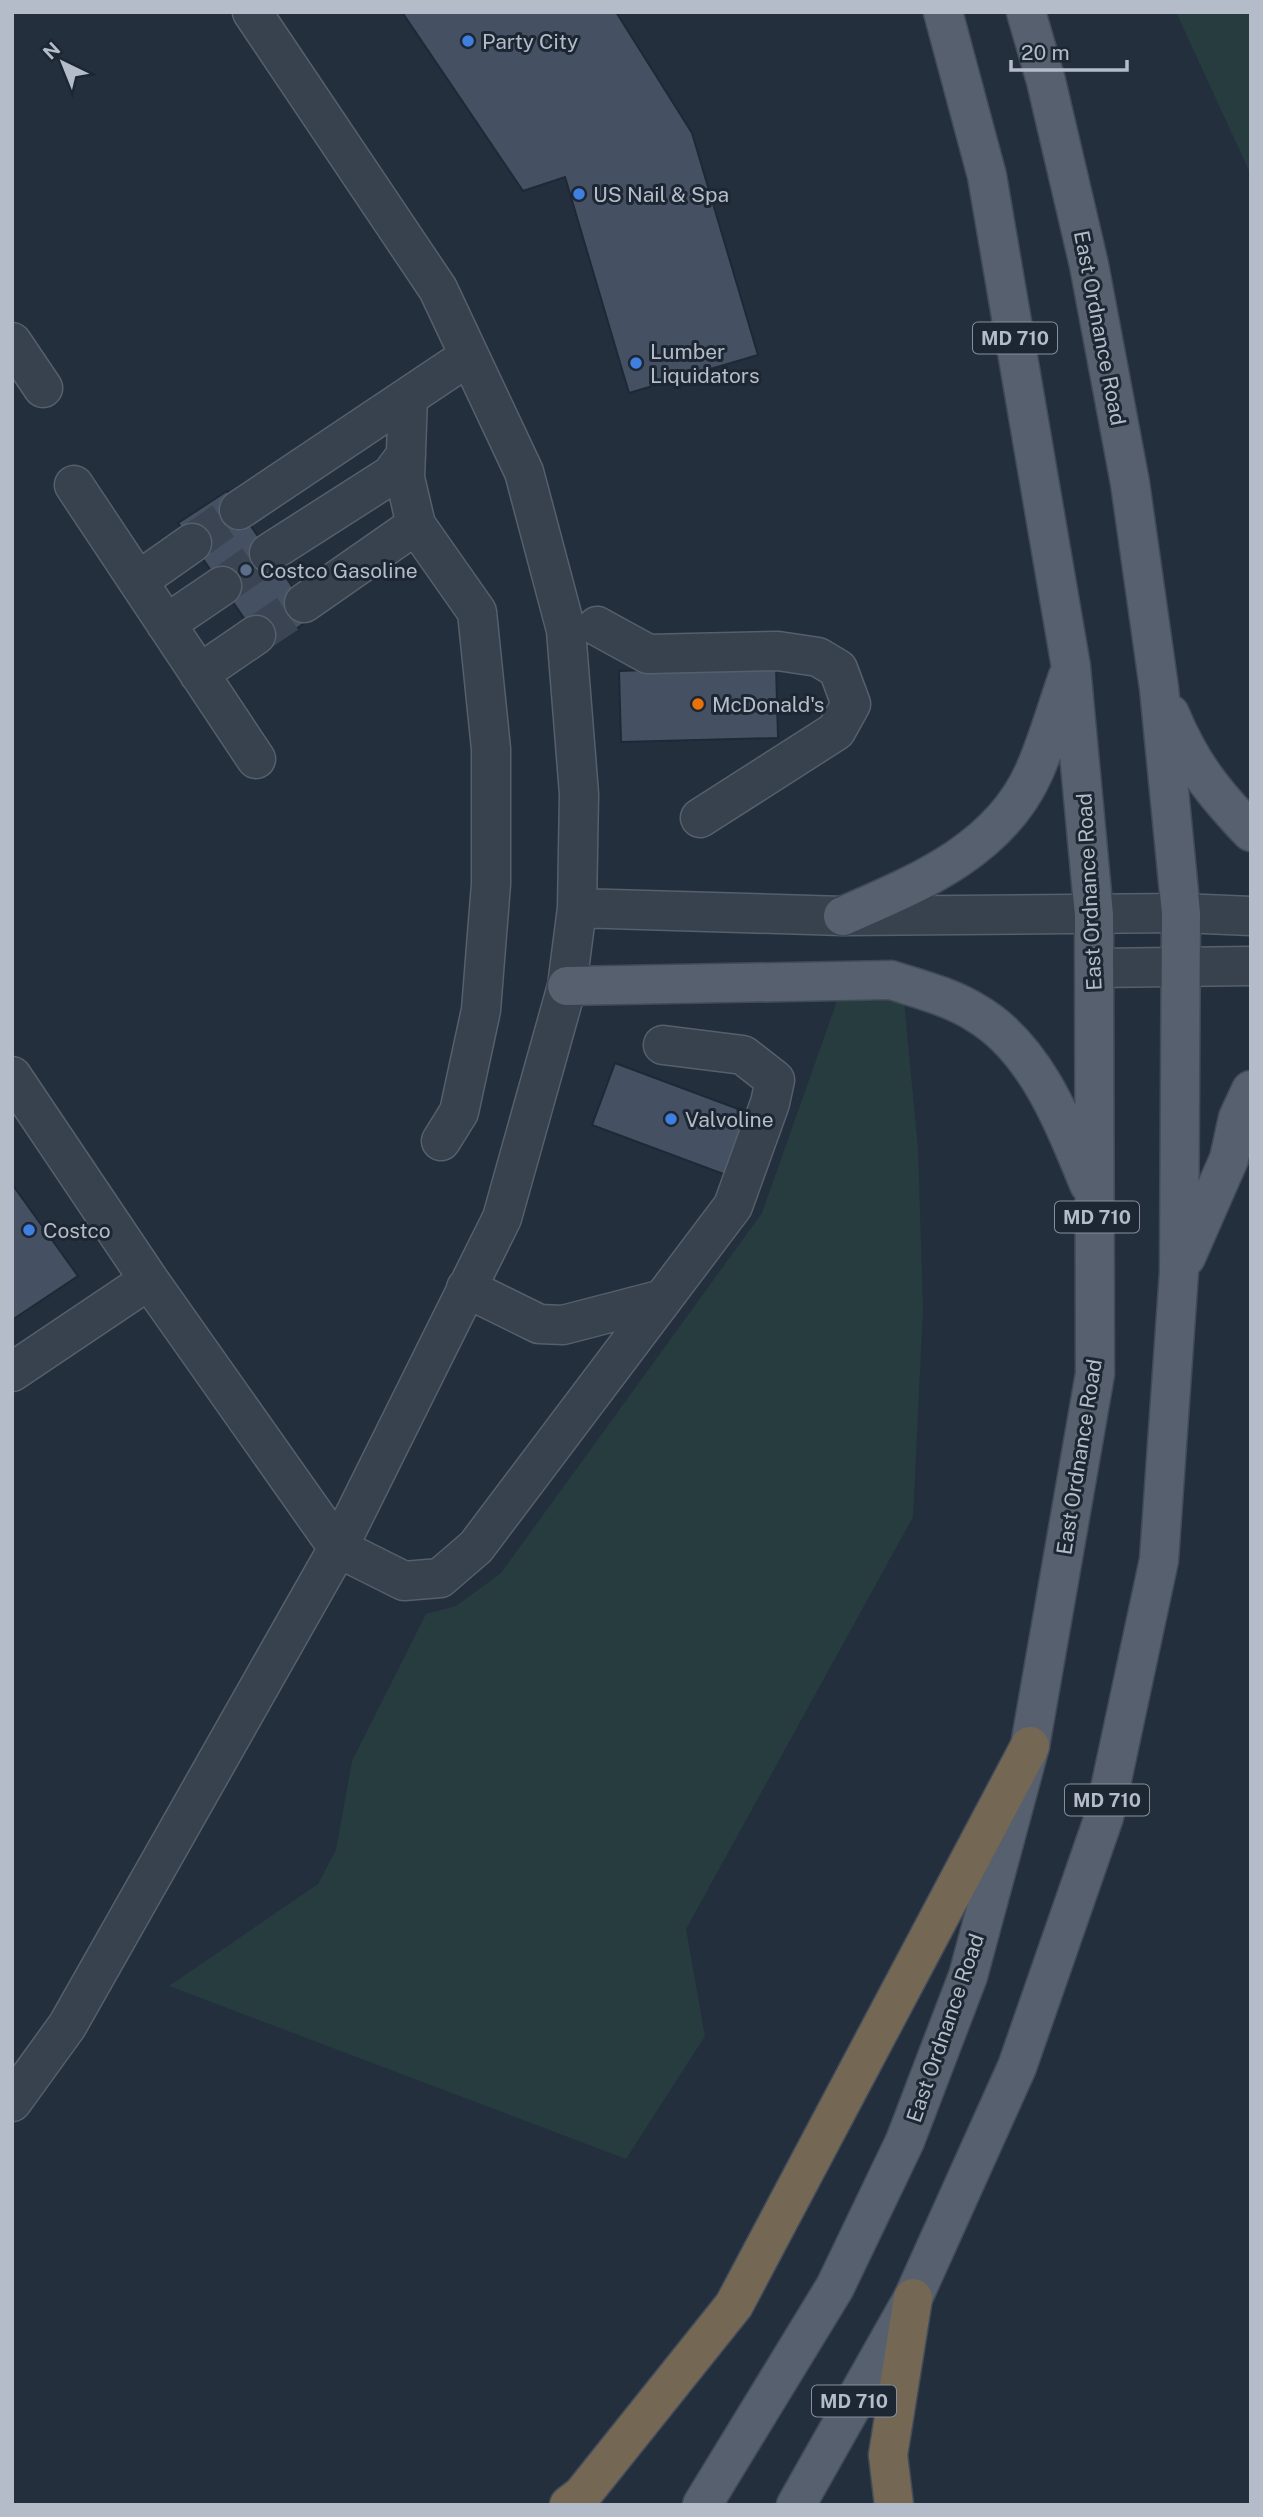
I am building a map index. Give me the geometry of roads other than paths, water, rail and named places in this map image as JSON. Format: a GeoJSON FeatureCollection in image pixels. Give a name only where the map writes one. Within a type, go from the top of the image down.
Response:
{"type":"FeatureCollection","features":[{"type":"Feature","properties":{"kind":"highway"},"geometry":{"type":"LineString","coordinates":[[569,2505],[582,2495],[734,2305],[1030,1746]]}},
{"type":"Feature","properties":{"kind":"highway"},"geometry":{"type":"LineString","coordinates":[[894,2505],[888,2455],[913,2298]]}},
{"type":"Feature","properties":{"kind":"main road","name":"East Ordnance Road"},"geometry":{"type":"LineString","coordinates":[[702,2505],[835,2287],[905,2141],[968,1976],[1030,1746],[1096,1374],[1094,915],[1071,667],[988,176],[943,12]]}},
{"type":"Feature","properties":{"kind":"main road","name":"East Ordnance Road"},"geometry":{"type":"LineString","coordinates":[[796,2505],[913,2298],[1017,2067],[1104,1817],[1159,1560],[1179,1272],[1181,913],[1158,688],[1130,484],[1088,265],[1046,81],[1026,12]]}},
{"type":"Feature","properties":{"kind":"main road"},"geometry":{"type":"LineString","coordinates":[[842,916],[930,878],[971,850],[1006,816],[1034,773],[1071,667]]}},
{"type":"Feature","properties":{"kind":"main road"},"geometry":{"type":"LineString","coordinates":[[1158,688],[1181,742],[1207,786],[1251,832]]}},
{"type":"Feature","properties":{"kind":"main road"},"geometry":{"type":"LineString","coordinates":[[567,986],[891,980],[932,993],[977,1013],[1011,1043],[1039,1077],[1065,1127],[1097,1205]]}},
{"type":"Feature","properties":{"kind":"main road"},"geometry":{"type":"LineString","coordinates":[[1179,1272],[1228,1159],[1238,1118],[1251,1090]]}},
{"type":"Feature","properties":{"kind":"street"},"geometry":{"type":"LineString","coordinates":[[12,2102],[73,2016],[338,1548],[502,1219],[567,986],[577,908],[579,794],[566,630],[524,472],[438,289],[251,12]]}},
{"type":"Feature","properties":{"kind":"street"},"geometry":{"type":"LineString","coordinates":[[12,342],[43,388]]}},
{"type":"Feature","properties":{"kind":"street"},"geometry":{"type":"LineString","coordinates":[[239,510],[469,356]]}},
{"type":"Feature","properties":{"kind":"street"},"geometry":{"type":"LineString","coordinates":[[408,397],[405,478],[416,525],[477,612],[491,749],[491,884],[481,1010],[459,1112],[441,1141]]}},
{"type":"Feature","properties":{"kind":"street"},"geometry":{"type":"LineString","coordinates":[[269,553],[391,475],[406,455]]}},
{"type":"Feature","properties":{"kind":"street"},"geometry":{"type":"LineString","coordinates":[[74,485],[256,759]]}},
{"type":"Feature","properties":{"kind":"street"},"geometry":{"type":"LineString","coordinates":[[304,603],[416,525]]}},
{"type":"Feature","properties":{"kind":"street"},"geometry":{"type":"LineString","coordinates":[[138,582],[192,543]]}},
{"type":"Feature","properties":{"kind":"street"},"geometry":{"type":"LineString","coordinates":[[166,624],[222,586]]}},
{"type":"Feature","properties":{"kind":"street"},"geometry":{"type":"LineString","coordinates":[[597,626],[648,654],[778,651],[818,657],[838,669],[850,704],[836,731],[700,818]]}},
{"type":"Feature","properties":{"kind":"street"},"geometry":{"type":"LineString","coordinates":[[199,674],[256,635]]}},
{"type":"Feature","properties":{"kind":"street"},"geometry":{"type":"LineString","coordinates":[[577,908],[842,916],[1181,913],[1251,916]]}},
{"type":"Feature","properties":{"kind":"street"},"geometry":{"type":"LineString","coordinates":[[1094,968],[1251,965]]}},
{"type":"Feature","properties":{"kind":"street"},"geometry":{"type":"LineString","coordinates":[[12,1076],[149,1280],[338,1548],[404,1581],[440,1578],[476,1547],[733,1206],[770,1103],[775,1080],[743,1055],[663,1045]]}},
{"type":"Feature","properties":{"kind":"street"},"geometry":{"type":"LineString","coordinates":[[12,1372],[149,1280]]}},
{"type":"Feature","properties":{"kind":"street"},"geometry":{"type":"LineString","coordinates":[[467,1288],[539,1324],[563,1325],[663,1299]]}},
{"type":"Feature","properties":{"kind":"tunnel"},"geometry":{"type":"LineString","coordinates":[[192,543],[239,510]]}},
{"type":"Feature","properties":{"kind":"tunnel"},"geometry":{"type":"LineString","coordinates":[[222,586],[269,553]]}},
{"type":"Feature","properties":{"kind":"tunnel"},"geometry":{"type":"LineString","coordinates":[[256,635],[304,603]]}},
{"type":"Feature","properties":{"kind":"place","name":"Party City"},"geometry":{"type":"Point","coordinates":[468,41]}},
{"type":"Feature","properties":{"kind":"place","name":"US Nail & Spa"},"geometry":{"type":"Point","coordinates":[579,194]}},
{"type":"Feature","properties":{"kind":"place","name":"Lumber Liquidators"},"geometry":{"type":"Point","coordinates":[636,363]}},
{"type":"Feature","properties":{"kind":"place","name":"Costco Gasoline"},"geometry":{"type":"Point","coordinates":[246,570]}},
{"type":"Feature","properties":{"kind":"place","name":"McDonald's"},"geometry":{"type":"Point","coordinates":[698,704]}},
{"type":"Feature","properties":{"kind":"place","name":"Valvoline"},"geometry":{"type":"Point","coordinates":[671,1119]}},
{"type":"Feature","properties":{"kind":"place","name":"Costco"},"geometry":{"type":"Point","coordinates":[29,1230]}}]}
